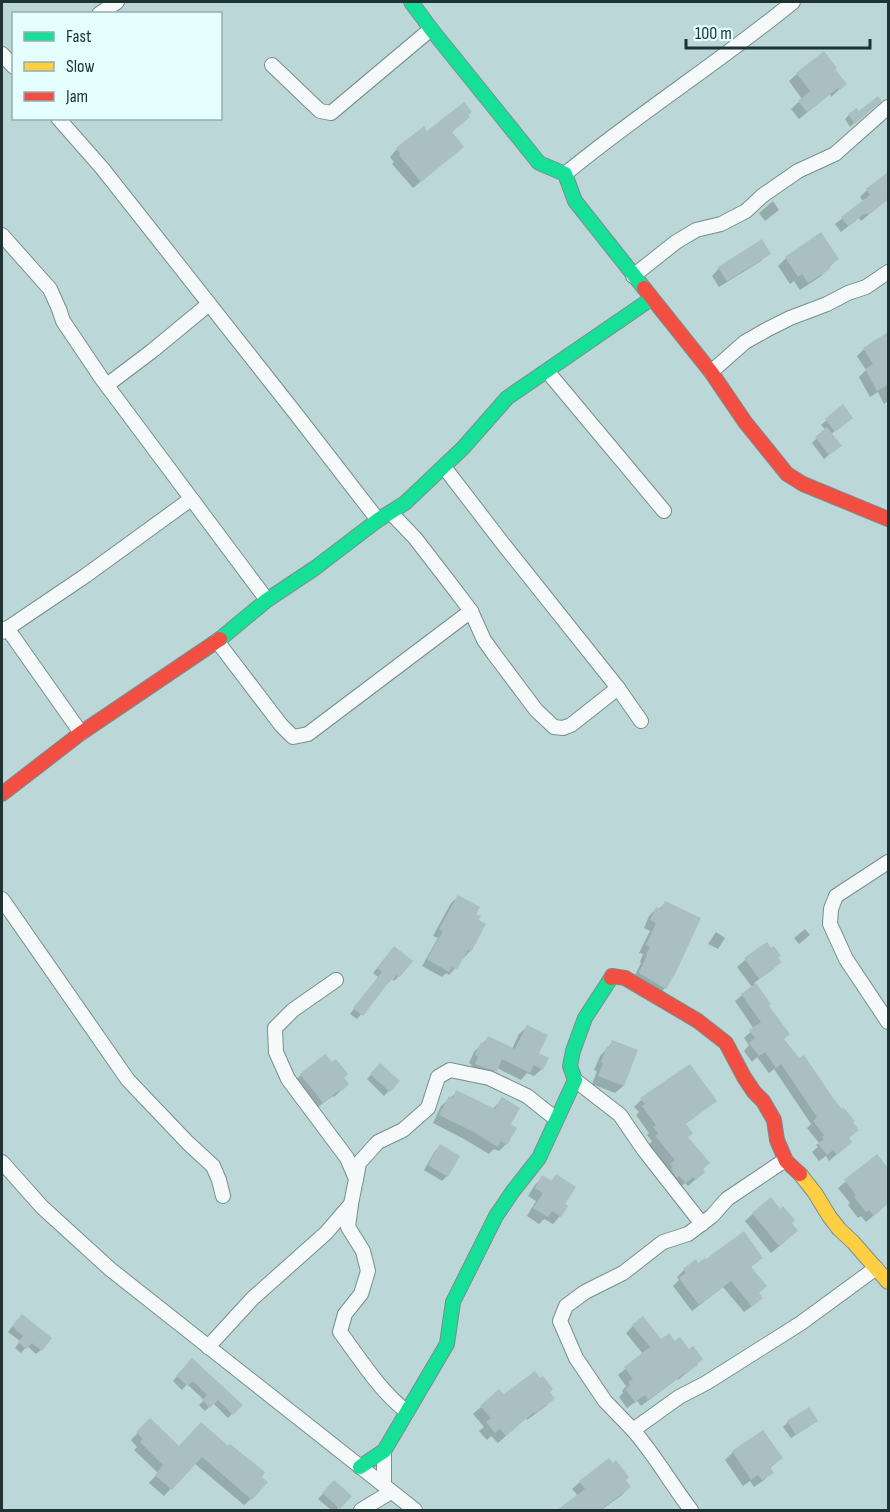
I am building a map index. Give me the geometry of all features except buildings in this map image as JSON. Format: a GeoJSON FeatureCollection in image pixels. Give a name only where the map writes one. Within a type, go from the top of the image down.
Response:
{"type":"FeatureCollection","features":[{"type":"Feature","properties":{"kind":"street"},"geometry":{"type":"LineString","coordinates":[[102,12],[117,2]]}},
{"type":"Feature","properties":{"kind":"street"},"geometry":{"type":"LineString","coordinates":[[411,2],[430,29],[539,163],[565,174],[575,201],[711,372],[745,422],[787,474],[803,484],[888,519]]}},
{"type":"Feature","properties":{"kind":"street"},"geometry":{"type":"LineString","coordinates":[[565,174],[793,2]]}},
{"type":"Feature","properties":{"kind":"street"},"geometry":{"type":"LineString","coordinates":[[272,65],[320,111],[331,113],[430,29]]}},
{"type":"Feature","properties":{"kind":"street"},"geometry":{"type":"LineString","coordinates":[[2,53],[12,65]]}},
{"type":"Feature","properties":{"kind":"street"},"geometry":{"type":"LineString","coordinates":[[633,276],[676,242],[696,230],[721,224],[746,211],[762,196],[798,171],[835,154],[888,107]]}},
{"type":"Feature","properties":{"kind":"street"},"geometry":{"type":"LineString","coordinates":[[60,120],[102,168],[378,520]]}},
{"type":"Feature","properties":{"kind":"street"},"geometry":{"type":"LineString","coordinates":[[2,235],[50,289],[63,321],[107,385],[267,600]]}},
{"type":"Feature","properties":{"kind":"street"},"geometry":{"type":"LineString","coordinates":[[711,372],[746,342],[768,329],[866,287],[888,272]]}},
{"type":"Feature","properties":{"kind":"street"},"geometry":{"type":"LineString","coordinates":[[2,794],[81,733],[217,641],[267,600],[405,503],[463,448],[507,398],[651,299]]}},
{"type":"Feature","properties":{"kind":"street"},"geometry":{"type":"LineString","coordinates":[[107,385],[209,304]]}},
{"type":"Feature","properties":{"kind":"street"},"geometry":{"type":"LineString","coordinates":[[547,370],[664,511]]}},
{"type":"Feature","properties":{"kind":"street"},"geometry":{"type":"LineString","coordinates":[[444,467],[618,688],[641,721]]}},
{"type":"Feature","properties":{"kind":"street"},"geometry":{"type":"LineString","coordinates":[[81,733],[4,630],[85,576],[191,499]]}},
{"type":"Feature","properties":{"kind":"street"},"geometry":{"type":"LineString","coordinates":[[391,513],[415,538],[471,611],[484,640],[494,654],[536,710],[554,727],[563,728],[571,724],[618,688]]}},
{"type":"Feature","properties":{"kind":"street"},"geometry":{"type":"LineString","coordinates":[[217,641],[280,725],[293,737],[308,734],[471,611]]}},
{"type":"Feature","properties":{"kind":"street"},"geometry":{"type":"LineString","coordinates":[[888,862],[836,896],[831,909],[830,924],[846,959],[888,1022]]}},
{"type":"Feature","properties":{"kind":"street"},"geometry":{"type":"LineString","coordinates":[[2,899],[128,1080],[213,1167],[223,1196]]}},
{"type":"Feature","properties":{"kind":"street"},"geometry":{"type":"LineString","coordinates":[[702,1224],[644,1150],[620,1115],[575,1080],[570,1066],[573,1051],[585,1018],[612,976],[625,978],[698,1021],[726,1043],[744,1077],[763,1101],[774,1120],[777,1140],[786,1161],[815,1193],[839,1228],[888,1282]]}},
{"type":"Feature","properties":{"kind":"street"},"geometry":{"type":"LineString","coordinates":[[336,980],[293,1010],[276,1028],[276,1053],[288,1079],[347,1158],[356,1179]]}},
{"type":"Feature","properties":{"kind":"street"},"geometry":{"type":"LineString","coordinates":[[407,1412],[377,1383],[340,1332],[345,1314],[360,1294],[368,1271],[363,1251],[348,1227],[359,1163],[378,1142],[403,1130],[428,1108],[438,1077],[450,1070],[489,1078],[526,1096],[556,1119]]}},
{"type":"Feature","properties":{"kind":"street"},"geometry":{"type":"LineString","coordinates":[[360,1467],[384,1451],[447,1344],[453,1302],[496,1216],[539,1158],[575,1080]]}},
{"type":"Feature","properties":{"kind":"street"},"geometry":{"type":"LineString","coordinates":[[691,1510],[675,1490],[668,1475],[633,1430],[604,1401],[576,1358],[560,1322],[566,1306],[585,1292],[624,1273],[663,1242],[688,1234],[712,1216],[727,1198],[786,1161]]}},
{"type":"Feature","properties":{"kind":"street"},"geometry":{"type":"LineString","coordinates":[[2,1165],[42,1207],[110,1269],[415,1510]]}},
{"type":"Feature","properties":{"kind":"street"},"geometry":{"type":"LineString","coordinates":[[208,1347],[253,1298],[326,1233],[351,1204]]}},
{"type":"Feature","properties":{"kind":"street"},"geometry":{"type":"LineString","coordinates":[[633,1430],[679,1397],[706,1383],[801,1323],[876,1268]]}},
{"type":"Feature","properties":{"kind":"street"},"geometry":{"type":"LineString","coordinates":[[384,1451],[387,1489]]}},
{"type":"Feature","properties":{"kind":"street"},"geometry":{"type":"LineString","coordinates":[[361,1510],[387,1489]]}},
{"type":"Feature","properties":{"kind":"traffic: fast"},"geometry":{"type":"LineString","coordinates":[[411,2],[539,163],[565,174],[575,201],[644,288]]}},
{"type":"Feature","properties":{"kind":"traffic: fast"},"geometry":{"type":"LineString","coordinates":[[220,639],[267,600],[405,503],[463,448],[507,398],[651,299]]}},
{"type":"Feature","properties":{"kind":"traffic: fast"},"geometry":{"type":"LineString","coordinates":[[360,1467],[384,1451],[447,1344],[453,1302],[496,1216],[539,1158],[575,1080],[570,1066],[585,1018],[611,978]]}},
{"type":"Feature","properties":{"kind":"traffic: slow"},"geometry":{"type":"LineString","coordinates":[[800,1174],[839,1229],[888,1282]]}},
{"type":"Feature","properties":{"kind":"traffic: jam"},"geometry":{"type":"LineString","coordinates":[[644,288],[711,372],[745,422],[787,474],[803,484],[888,519]]}},
{"type":"Feature","properties":{"kind":"traffic: jam"},"geometry":{"type":"LineString","coordinates":[[2,794],[81,733],[220,639]]}},
{"type":"Feature","properties":{"kind":"traffic: jam"},"geometry":{"type":"LineString","coordinates":[[611,978],[612,976],[625,978],[698,1021],[726,1043],[744,1077],[763,1101],[774,1120],[777,1140],[786,1161],[800,1174]]}}]}
